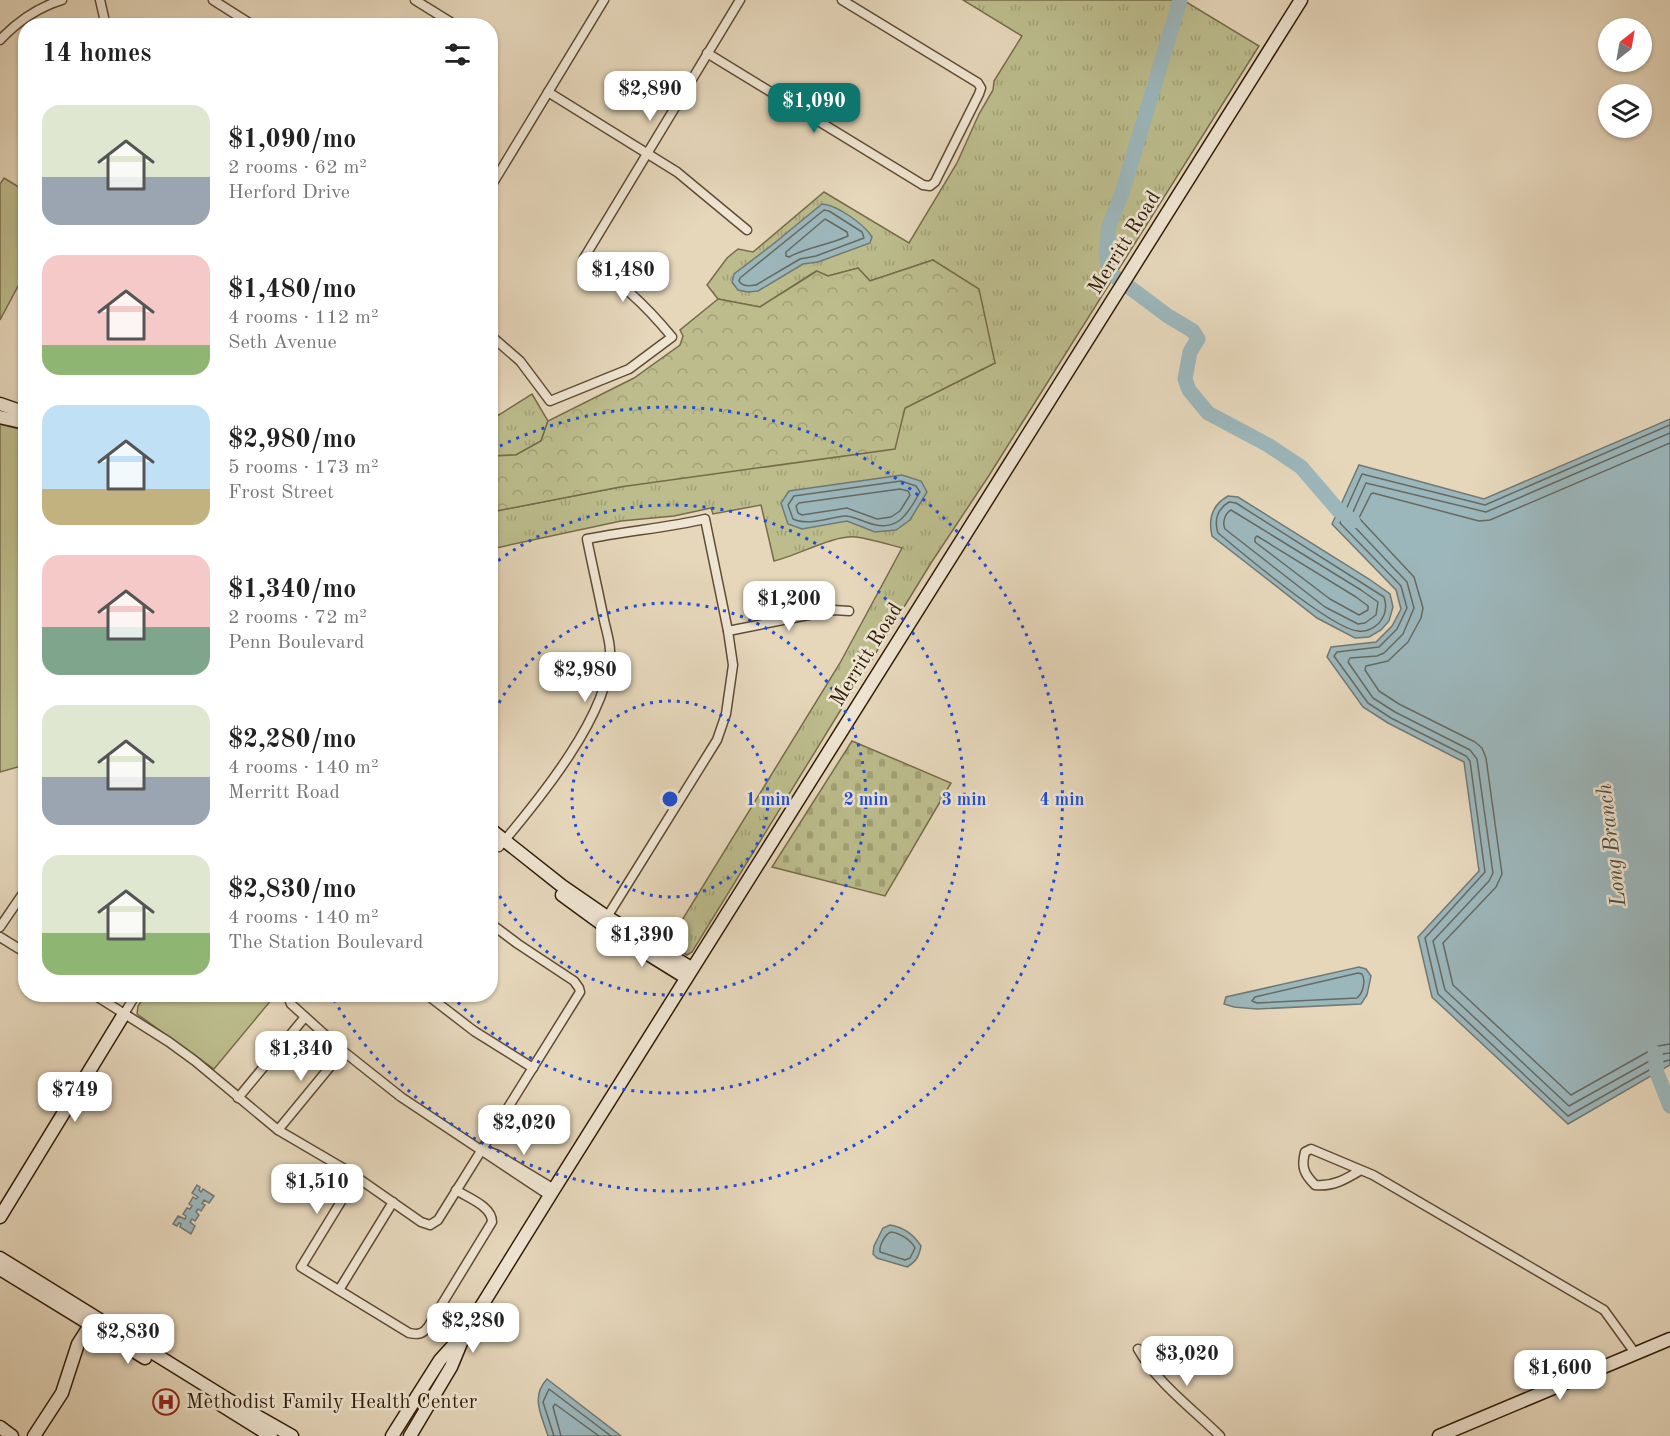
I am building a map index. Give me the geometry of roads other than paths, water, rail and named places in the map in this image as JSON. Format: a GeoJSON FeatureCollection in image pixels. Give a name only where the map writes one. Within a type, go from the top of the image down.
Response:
{"type":"FeatureCollection","features":[{"type":"Feature","properties":{"kind":"main road","name":"Merritt Road"},"geometry":{"type":"LineString","coordinates":[[392,1436],[440,1360],[466,1330],[688,973],[847,724],[1301,0]]}},
{"type":"Feature","properties":{"kind":"main road"},"geometry":{"type":"LineString","coordinates":[[0,404],[18,410]]}},
{"type":"Feature","properties":{"kind":"main road"},"geometry":{"type":"LineString","coordinates":[[0,417],[18,421]]}},
{"type":"Feature","properties":{"kind":"main road"},"geometry":{"type":"LineString","coordinates":[[498,842],[688,973]]}},
{"type":"Feature","properties":{"kind":"main road"},"geometry":{"type":"LineString","coordinates":[[498,842],[614,933],[688,973]]}},
{"type":"Feature","properties":{"kind":"main road"},"geometry":{"type":"LineString","coordinates":[[0,1217],[124,1014]]}},
{"type":"Feature","properties":{"kind":"main road"},"geometry":{"type":"LineString","coordinates":[[0,1258],[271,1436]]}},
{"type":"Feature","properties":{"kind":"main road"},"geometry":{"type":"LineString","coordinates":[[0,1269],[292,1436]]}},
{"type":"Feature","properties":{"kind":"main road"},"geometry":{"type":"LineString","coordinates":[[34,1436],[62,1393],[78,1344],[93,1321]]}},
{"type":"Feature","properties":{"kind":"main road","name":"Merritt Road"},"geometry":{"type":"LineString","coordinates":[[410,1436],[451,1367],[466,1330]]}},
{"type":"Feature","properties":{"kind":"main road"},"geometry":{"type":"LineString","coordinates":[[1439,1436],[1670,1340]]}},
{"type":"Feature","properties":{"kind":"main road"},"geometry":{"type":"LineString","coordinates":[[0,1427],[12,1436]]}},
{"type":"Feature","properties":{"kind":"street"},"geometry":{"type":"LineString","coordinates":[[25,18],[47,4],[62,0]]}},
{"type":"Feature","properties":{"kind":"street"},"geometry":{"type":"LineString","coordinates":[[100,0],[104,18]]}},
{"type":"Feature","properties":{"kind":"street"},"geometry":{"type":"LineString","coordinates":[[213,0],[241,18]]}},
{"type":"Feature","properties":{"kind":"street"},"geometry":{"type":"LineString","coordinates":[[415,0],[442,18]]}},
{"type":"Feature","properties":{"kind":"street"},"geometry":{"type":"LineString","coordinates":[[498,169],[604,0]]}},
{"type":"Feature","properties":{"kind":"street"},"geometry":{"type":"LineString","coordinates":[[498,342],[520,361],[550,401],[629,369],[672,337],[640,300],[619,282],[584,258],[740,0]]}},
{"type":"Feature","properties":{"kind":"street"},"geometry":{"type":"LineString","coordinates":[[707,53],[923,185],[930,186],[935,182],[981,88],[978,83],[842,0]]}},
{"type":"Feature","properties":{"kind":"street"},"geometry":{"type":"LineString","coordinates":[[0,40],[18,24]]}},
{"type":"Feature","properties":{"kind":"street"},"geometry":{"type":"LineString","coordinates":[[548,92],[677,172],[747,230]]}},
{"type":"Feature","properties":{"kind":"street"},"geometry":{"type":"LineString","coordinates":[[498,842],[540,797],[599,705],[607,680],[610,651],[587,539],[623,531],[665,528],[705,519],[733,665],[726,714],[717,740],[607,917]]}},
{"type":"Feature","properties":{"kind":"street"},"geometry":{"type":"LineString","coordinates":[[728,631],[834,609],[849,611]]}},
{"type":"Feature","properties":{"kind":"street"},"geometry":{"type":"LineString","coordinates":[[0,927],[18,901]]}},
{"type":"Feature","properties":{"kind":"street"},"geometry":{"type":"LineString","coordinates":[[105,1002],[195,1061],[278,1130],[356,1177],[421,1222],[430,1224],[438,1220],[578,997],[579,988],[574,981],[498,929]]}},
{"type":"Feature","properties":{"kind":"street"},"geometry":{"type":"LineString","coordinates":[[0,937],[18,948]]}},
{"type":"Feature","properties":{"kind":"street"},"geometry":{"type":"LineString","coordinates":[[124,1014],[131,1002]]}},
{"type":"Feature","properties":{"kind":"street"},"geometry":{"type":"LineString","coordinates":[[290,1002],[343,1051],[411,1104],[482,1149],[498,1155],[552,1192]]}},
{"type":"Feature","properties":{"kind":"street"},"geometry":{"type":"LineString","coordinates":[[436,1002],[474,1031],[533,1068]]}},
{"type":"Feature","properties":{"kind":"street"},"geometry":{"type":"LineString","coordinates":[[238,1098],[305,1017]]}},
{"type":"Feature","properties":{"kind":"street"},"geometry":{"type":"LineString","coordinates":[[278,1130],[343,1051]]}},
{"type":"Feature","properties":{"kind":"street"},"geometry":{"type":"LineString","coordinates":[[1361,1170],[1327,1186],[1315,1185],[1302,1166],[1305,1152],[1311,1149],[1374,1175],[1604,1311],[1635,1353]]}},
{"type":"Feature","properties":{"kind":"street"},"geometry":{"type":"LineString","coordinates":[[356,1177],[301,1267],[415,1334],[425,1331],[492,1222],[492,1217],[486,1209],[456,1190]]}},
{"type":"Feature","properties":{"kind":"street"},"geometry":{"type":"LineString","coordinates":[[339,1290],[393,1202]]}},
{"type":"Feature","properties":{"kind":"street"},"geometry":{"type":"LineString","coordinates":[[1138,1349],[1142,1358],[1220,1436]]}},
{"type":"Feature","properties":{"kind":"water"},"geometry":{"type":"Polygon","coordinates":[[[822,204],[842,211],[857,221],[872,237],[870,243],[818,262],[803,264],[758,291],[738,290],[732,282],[734,274],[822,204]]]}},
{"type":"Feature","properties":{"kind":"water"},"geometry":{"type":"Polygon","coordinates":[[[1670,419],[1670,1065],[1568,1124],[1432,997],[1418,937],[1479,871],[1464,762],[1388,723],[1363,707],[1327,657],[1331,647],[1376,642],[1392,626],[1401,609],[1396,590],[1332,524],[1359,465],[1484,499],[1670,419]]]}},
{"type":"Feature","properties":{"kind":"water"},"geometry":{"type":"Polygon","coordinates":[[[902,475],[921,481],[927,492],[910,520],[896,530],[875,532],[847,521],[802,529],[788,524],[781,503],[789,491],[902,475]]]}},
{"type":"Feature","properties":{"kind":"water"},"geometry":{"type":"Polygon","coordinates":[[[1228,496],[1238,497],[1390,594],[1393,607],[1389,621],[1381,630],[1369,637],[1355,638],[1317,618],[1212,536],[1212,513],[1228,496]]]}},
{"type":"Feature","properties":{"kind":"water"},"geometry":{"type":"Polygon","coordinates":[[[1359,967],[1366,969],[1371,976],[1367,995],[1361,1004],[1257,1009],[1224,1004],[1226,997],[1359,967]]]}},
{"type":"Feature","properties":{"kind":"water"},"geometry":{"type":"Polygon","coordinates":[[[197,1185],[201,1192],[203,1189],[214,1196],[209,1203],[204,1200],[202,1203],[205,1205],[201,1211],[198,1209],[196,1212],[199,1215],[195,1221],[192,1219],[190,1222],[195,1226],[191,1234],[180,1227],[181,1224],[177,1226],[173,1224],[178,1216],[185,1219],[186,1216],[183,1214],[187,1208],[190,1209],[192,1206],[189,1204],[193,1197],[196,1199],[198,1197],[192,1193],[197,1185]]]}},
{"type":"Feature","properties":{"kind":"water"},"geometry":{"type":"Polygon","coordinates":[[[890,1225],[908,1232],[921,1246],[917,1258],[907,1267],[877,1258],[873,1254],[874,1246],[883,1228],[890,1225]]]}},
{"type":"Feature","properties":{"kind":"water"},"geometry":{"type":"Polygon","coordinates":[[[547,1379],[621,1436],[548,1436],[538,1400],[542,1386],[547,1379]]]}},
{"type":"Feature","properties":{"kind":"waterway"},"geometry":{"type":"LineString","coordinates":[[1180,0],[1122,193],[1109,226],[1106,253],[1109,272],[1168,316],[1193,331],[1198,339],[1190,352],[1185,379],[1189,390],[1208,413],[1268,445],[1301,467],[1338,510],[1353,521]]}},
{"type":"Feature","properties":{"kind":"waterway","name":"Long Branch"},"geometry":{"type":"LineString","coordinates":[[1655,1053],[1657,1073],[1670,1106]]}},
{"type":"Feature","properties":{"kind":"place","name":"Methodist Family Health Center"},"geometry":{"type":"Point","coordinates":[166,1402]}}]}
